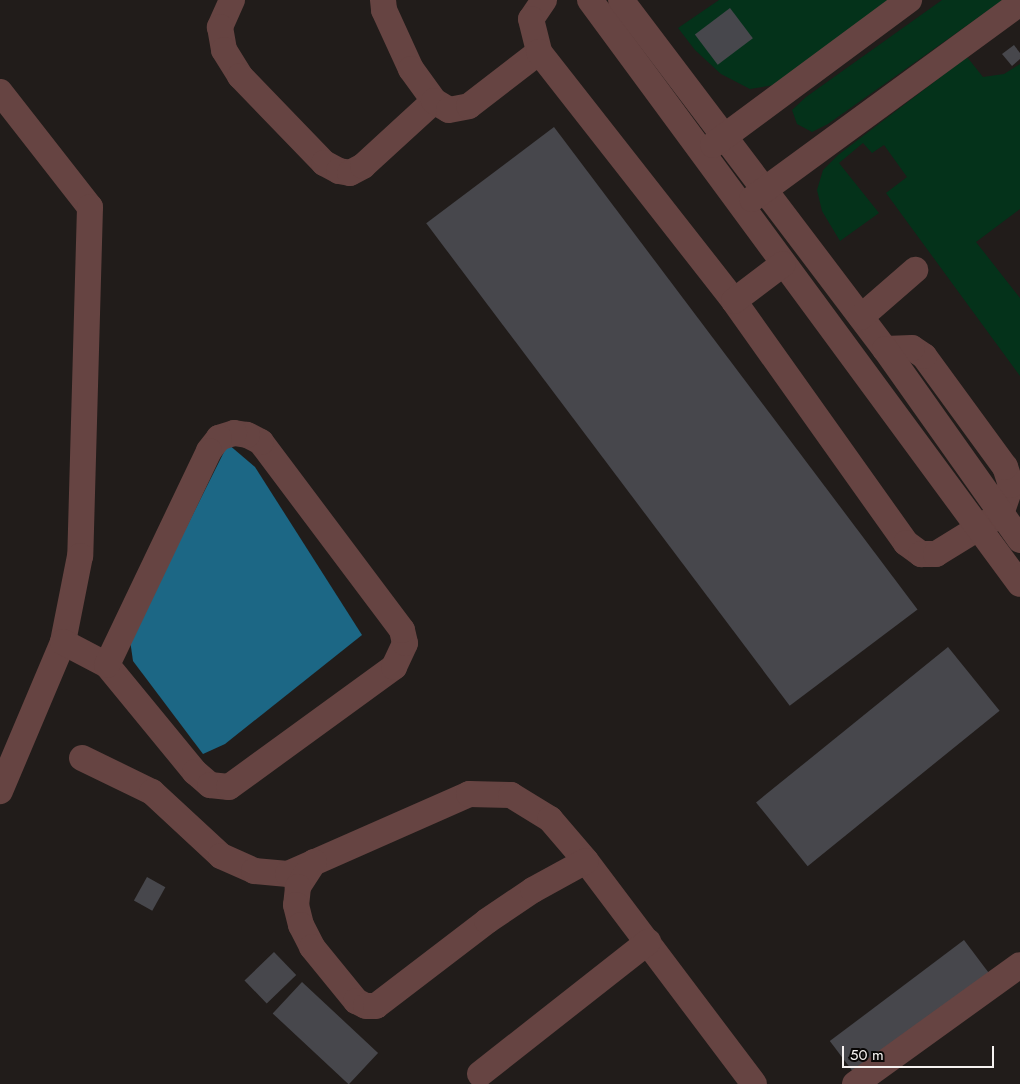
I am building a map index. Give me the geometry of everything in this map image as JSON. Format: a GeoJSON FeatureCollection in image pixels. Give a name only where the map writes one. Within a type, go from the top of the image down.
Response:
{"type":"FeatureCollection","features":[{"type":"Feature","properties":{"kind":"street"},"geometry":{"type":"LineString","coordinates":[[232,0],[220,26],[224,50],[240,76],[324,163],[339,171],[350,173],[363,166],[434,101]]}},
{"type":"Feature","properties":{"kind":"street"},"geometry":{"type":"LineString","coordinates":[[383,0],[384,10],[411,69],[434,101],[448,110],[469,106],[539,52]]}},
{"type":"Feature","properties":{"kind":"street"},"geometry":{"type":"LineString","coordinates":[[544,0],[531,19],[539,52],[734,301],[906,544],[921,554],[936,554],[1001,514]]}},
{"type":"Feature","properties":{"kind":"street"},"geometry":{"type":"LineString","coordinates":[[590,0],[1020,584]]}},
{"type":"Feature","properties":{"kind":"street"},"geometry":{"type":"LineString","coordinates":[[621,0],[726,136],[885,349],[1020,540]]}},
{"type":"Feature","properties":{"kind":"street"},"geometry":{"type":"LineString","coordinates":[[702,152],[910,0]]}},
{"type":"Feature","properties":{"kind":"street"},"geometry":{"type":"LineString","coordinates":[[741,207],[1020,3]]}},
{"type":"Feature","properties":{"kind":"street"},"geometry":{"type":"LineString","coordinates":[[0,92],[90,207],[80,556],[63,642],[0,791]]}},
{"type":"Feature","properties":{"kind":"street"},"geometry":{"type":"LineString","coordinates":[[734,301],[783,264]]}},
{"type":"Feature","properties":{"kind":"street"},"geometry":{"type":"LineString","coordinates":[[861,317],[915,270]]}},
{"type":"Feature","properties":{"kind":"street"},"geometry":{"type":"LineString","coordinates":[[63,642],[107,665],[195,772],[210,785],[229,786],[394,667],[405,643],[402,630],[261,442],[247,435],[234,433],[220,438],[209,451],[107,665]]}},
{"type":"Feature","properties":{"kind":"street"},"geometry":{"type":"LineString","coordinates":[[82,758],[152,792],[221,856],[254,871],[288,874],[469,794],[511,795],[550,819],[586,861],[754,1084]]}},
{"type":"Feature","properties":{"kind":"street"},"geometry":{"type":"LineString","coordinates":[[314,862],[298,887],[296,904],[301,925],[312,947],[356,1001],[366,1006],[376,1006],[487,921],[533,890],[586,861]]}},
{"type":"Feature","properties":{"kind":"street"},"geometry":{"type":"LineString","coordinates":[[480,1074],[648,942]]}},
{"type":"Feature","properties":{"kind":"street"},"geometry":{"type":"LineString","coordinates":[[855,1084],[1020,965]]}},
{"type":"Feature","properties":{"kind":"green space"},"geometry":{"type":"Polygon","coordinates":[[[719,0],[896,0],[780,84],[750,89],[721,74],[695,50],[678,28],[719,0]]]}},
{"type":"Feature","properties":{"kind":"green space"},"geometry":{"type":"Polygon","coordinates":[[[942,0],[1003,0],[828,124],[812,132],[797,124],[792,110],[806,97],[942,0]]]}},
{"type":"Feature","properties":{"kind":"green space"},"geometry":{"type":"Polygon","coordinates":[[[967,57],[983,77],[1004,74],[1020,64],[1020,209],[976,242],[1020,298],[1020,376],[886,193],[907,177],[884,145],[872,153],[863,143],[839,163],[879,213],[840,241],[822,211],[817,190],[823,170],[838,155],[967,57]]]}},
{"type":"Feature","properties":{"kind":"water"},"geometry":{"type":"Polygon","coordinates":[[[228,444],[255,467],[362,635],[225,744],[203,754],[133,661],[130,640],[228,444]]]}},
{"type":"Feature","properties":{"kind":"building"},"geometry":{"type":"Polygon","coordinates":[[[730,8],[753,38],[718,65],[695,34],[730,8]]]}},
{"type":"Feature","properties":{"kind":"building"},"geometry":{"type":"Polygon","coordinates":[[[1014,45],[1020,53],[1020,59],[1012,66],[1002,54],[1014,45]]]}},
{"type":"Feature","properties":{"kind":"building"},"geometry":{"type":"Polygon","coordinates":[[[554,127],[917,609],[790,706],[426,223],[554,127]]]}},
{"type":"Feature","properties":{"kind":"building"},"geometry":{"type":"Polygon","coordinates":[[[948,647],[1000,711],[808,866],[756,802],[948,647]]]}},
{"type":"Feature","properties":{"kind":"building"},"geometry":{"type":"Polygon","coordinates":[[[147,877],[165,887],[152,911],[134,901],[147,877]]]}},
{"type":"Feature","properties":{"kind":"building"},"geometry":{"type":"Polygon","coordinates":[[[964,940],[989,973],[855,1074],[830,1041],[964,940]]]}},
{"type":"Feature","properties":{"kind":"building"},"geometry":{"type":"Polygon","coordinates":[[[274,952],[296,975],[267,1003],[245,980],[274,952]]]}},
{"type":"Feature","properties":{"kind":"building"},"geometry":{"type":"Polygon","coordinates":[[[302,982],[378,1053],[348,1084],[273,1013],[302,982]]]}}]}
